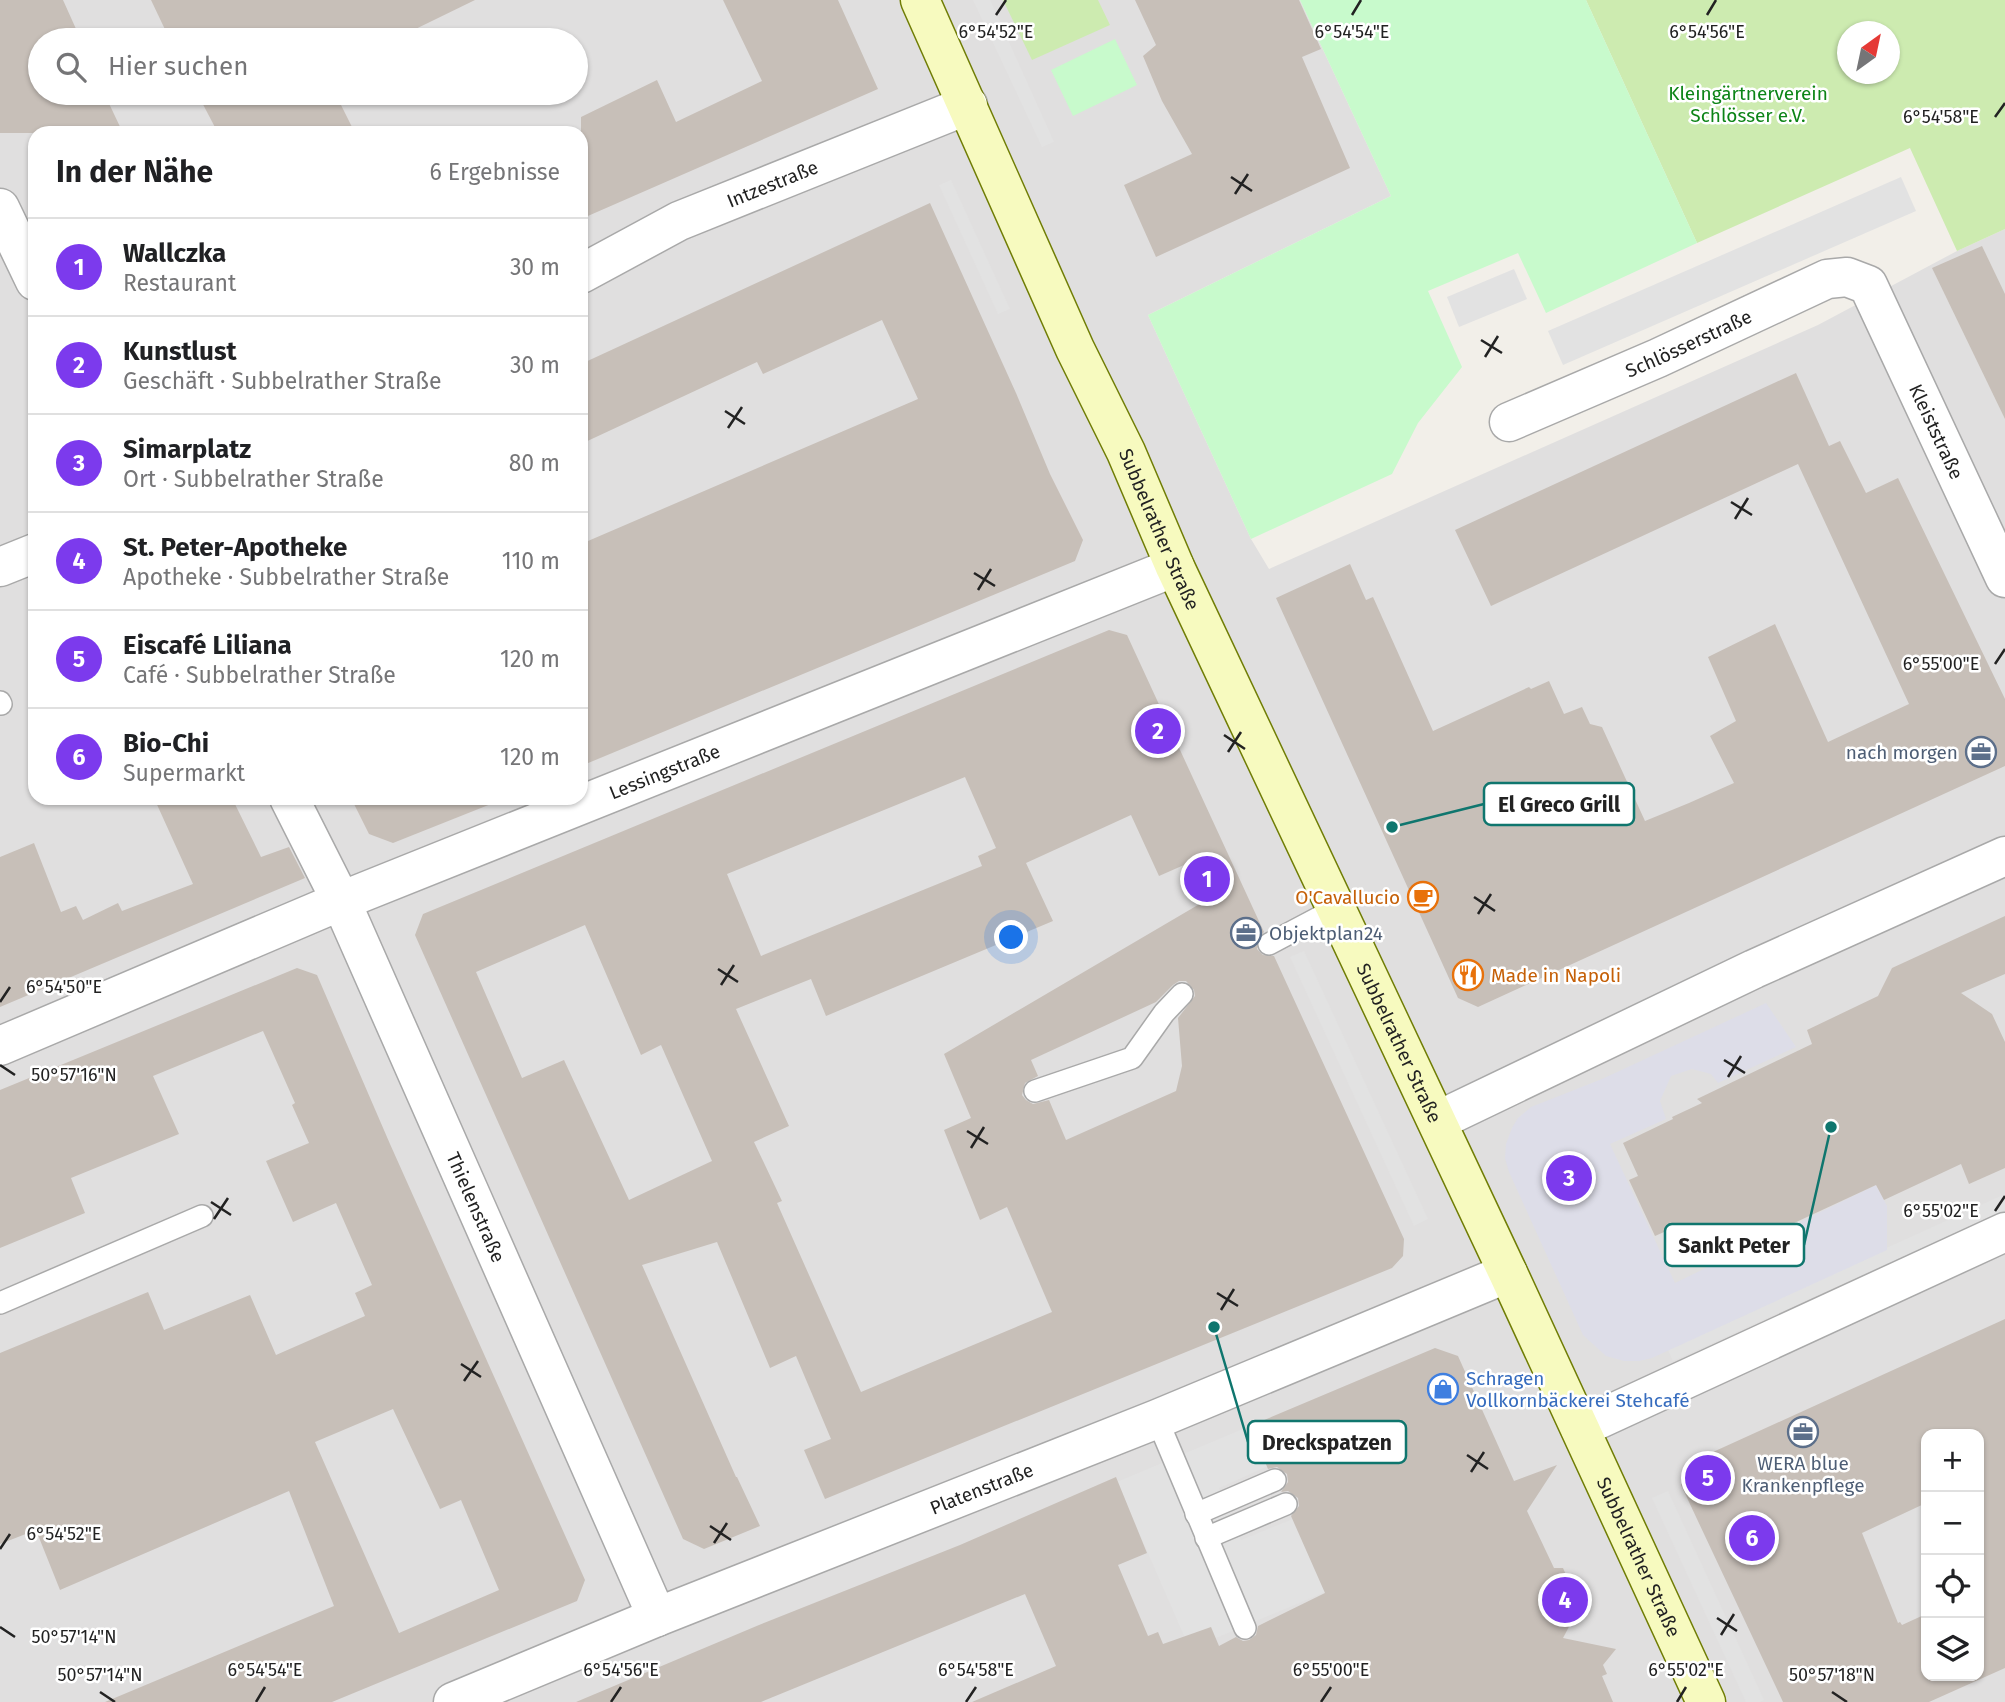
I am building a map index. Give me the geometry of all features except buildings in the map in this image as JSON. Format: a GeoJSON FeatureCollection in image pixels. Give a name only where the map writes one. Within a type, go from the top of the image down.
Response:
{"type":"FeatureCollection","features":[{"type":"Feature","properties":{"kind":"main road","name":"Subbelrather Straße"},"geometry":{"type":"LineString","coordinates":[[920,0],[1075,348],[1126,452],[1175,567],[1437,1121],[1706,1702]]}},
{"type":"Feature","properties":{"kind":"street","name":"Intzestraße"},"geometry":{"type":"LineString","coordinates":[[588,270],[679,221],[968,104]]}},
{"type":"Feature","properties":{"kind":"street"},"geometry":{"type":"LineString","coordinates":[[0,208],[28,266]]}},
{"type":"Feature","properties":{"kind":"street","name":"Schlösserstraße"},"geometry":{"type":"LineString","coordinates":[[1509,422],[1658,358],[1827,279],[1847,277],[1868,285]]}},
{"type":"Feature","properties":{"kind":"street","name":"Kleiststraße"},"geometry":{"type":"LineString","coordinates":[[1868,285],[2005,578]]}},
{"type":"Feature","properties":{"kind":"street"},"geometry":{"type":"LineString","coordinates":[[0,567],[28,556]]}},
{"type":"Feature","properties":{"kind":"street","name":"Lessingstraße"},"geometry":{"type":"LineString","coordinates":[[588,802],[1175,567]]}},
{"type":"Feature","properties":{"kind":"street","name":"Thielenstraße"},"geometry":{"type":"LineString","coordinates":[[293,805],[341,901],[657,1617]]}},
{"type":"Feature","properties":{"kind":"street","name":"Lessingstraße"},"geometry":{"type":"LineString","coordinates":[[0,1046],[341,901],[581,805]]}},
{"type":"Feature","properties":{"kind":"street"},"geometry":{"type":"LineString","coordinates":[[1437,1121],[1754,969],[2005,856]]}},
{"type":"Feature","properties":{"kind":"street"},"geometry":{"type":"LineString","coordinates":[[1580,1428],[2005,1232]]}},
{"type":"Feature","properties":{"kind":"street","name":"Platenstraße"},"geometry":{"type":"LineString","coordinates":[[453,1702],[657,1617],[1157,1419],[1508,1273]]}},
{"type":"Feature","properties":{"kind":"lane"},"geometry":{"type":"LineString","coordinates":[[1269,944],[1337,908]]}},
{"type":"Feature","properties":{"kind":"lane"},"geometry":{"type":"LineString","coordinates":[[1035,1091],[1132,1058],[1164,1013],[1182,994]]}},
{"type":"Feature","properties":{"kind":"lane"},"geometry":{"type":"LineString","coordinates":[[0,1303],[202,1216]]}},
{"type":"Feature","properties":{"kind":"lane"},"geometry":{"type":"LineString","coordinates":[[1157,1419],[1245,1628]]}},
{"type":"Feature","properties":{"kind":"lane"},"geometry":{"type":"LineString","coordinates":[[1196,1514],[1275,1480]]}},
{"type":"Feature","properties":{"kind":"lane"},"geometry":{"type":"LineString","coordinates":[[1206,1538],[1286,1504]]}},
{"type":"Feature","properties":{"kind":"shaded area"},"geometry":{"type":"Polygon","coordinates":[[[0,0],[1300,0],[1391,196],[1148,315],[1251,539],[1269,569],[1818,325],[1957,251],[2005,229],[2005,1702],[0,1702],[0,0]]]}},
{"type":"Feature","properties":{"kind":"shaded area"},"geometry":{"type":"Polygon","coordinates":[[[973,0],[990,0],[1054,142],[1042,147],[973,0]]]}},
{"type":"Feature","properties":{"kind":"shaded area"},"geometry":{"type":"Polygon","coordinates":[[[1901,177],[1916,211],[1563,365],[1548,331],[1901,177]]]}},
{"type":"Feature","properties":{"kind":"shaded area"},"geometry":{"type":"Polygon","coordinates":[[[951,180],[1010,309],[998,314],[939,185],[951,180]]]}},
{"type":"Feature","properties":{"kind":"shaded area"},"geometry":{"type":"Polygon","coordinates":[[[1514,269],[1527,299],[1459,327],[1447,297],[1514,269]]]}},
{"type":"Feature","properties":{"kind":"shaded area"},"geometry":{"type":"Polygon","coordinates":[[[1304,951],[1428,1219],[1414,1226],[1290,957],[1304,951]]]}},
{"type":"Feature","properties":{"kind":"shaded area"},"geometry":{"type":"Polygon","coordinates":[[[1766,1003],[1796,1047],[1718,1083],[1711,1074],[1692,1069],[1671,1076],[1660,1101],[1666,1119],[1610,1144],[1675,1283],[1876,1185],[1887,1206],[1887,1250],[1652,1358],[1624,1361],[1606,1356],[1583,1335],[1509,1172],[1505,1158],[1506,1144],[1512,1128],[1518,1118],[1531,1107],[1602,1079],[1766,1003]]]}},
{"type":"Feature","properties":{"kind":"shaded area"},"geometry":{"type":"Polygon","coordinates":[[[2005,1194],[2005,1210],[1673,1361],[1667,1348],[2005,1194]]]}},
{"type":"Feature","properties":{"kind":"shaded area"},"geometry":{"type":"Polygon","coordinates":[[[1250,1426],[1268,1466],[1219,1488],[1241,1540],[1293,1519],[1325,1592],[1216,1638],[1211,1627],[1185,1638],[1117,1482],[1250,1426]]]}},
{"type":"Feature","properties":{"kind":"shaded area"},"geometry":{"type":"Polygon","coordinates":[[[1668,1491],[1764,1700],[1760,1702],[1746,1702],[1652,1498],[1668,1491]]]}},
{"type":"Feature","properties":{"kind":"green space"},"geometry":{"type":"Polygon","coordinates":[[[1003,0],[1098,0],[1110,25],[1032,60],[1003,0]]]}},
{"type":"Feature","properties":{"kind":"green space"},"geometry":{"type":"Polygon","coordinates":[[[1300,0],[1586,0],[1697,243],[1546,313],[1518,253],[1428,291],[1462,367],[1418,423],[1392,474],[1251,539],[1148,315],[1391,196],[1300,0]]]}},
{"type":"Feature","properties":{"kind":"green space","name":"Kleingärtnerverein Schlösser e.V."},"geometry":{"type":"Polygon","coordinates":[[[1586,0],[2005,0],[2005,229],[1957,251],[1910,148],[1697,243],[1586,0]]]}},
{"type":"Feature","properties":{"kind":"green space"},"geometry":{"type":"Polygon","coordinates":[[[1115,39],[1137,85],[1073,116],[1051,70],[1115,39]]]}},
{"type":"Feature","properties":{"kind":"place","name":"Kunstlust"},"geometry":{"type":"Point","coordinates":[1158,731]}},
{"type":"Feature","properties":{"kind":"place","name":"nach morgen"},"geometry":{"type":"Point","coordinates":[1981,752]}},
{"type":"Feature","properties":{"kind":"place","name":"El Greco Grill"},"geometry":{"type":"Point","coordinates":[1392,827]}},
{"type":"Feature","properties":{"kind":"place","name":"Wallczka"},"geometry":{"type":"Point","coordinates":[1207,879]}},
{"type":"Feature","properties":{"kind":"place","name":"O'Cavallucio"},"geometry":{"type":"Point","coordinates":[1423,897]}},
{"type":"Feature","properties":{"kind":"place","name":"Objektplan24"},"geometry":{"type":"Point","coordinates":[1246,933]}},
{"type":"Feature","properties":{"kind":"place","name":"Made in Napoli"},"geometry":{"type":"Point","coordinates":[1468,975]}},
{"type":"Feature","properties":{"kind":"place","name":"Sankt Peter"},"geometry":{"type":"Point","coordinates":[1831,1127]}},
{"type":"Feature","properties":{"kind":"place","name":"Simarplatz"},"geometry":{"type":"Point","coordinates":[1569,1178]}},
{"type":"Feature","properties":{"kind":"place","name":"Dreckspatzen"},"geometry":{"type":"Point","coordinates":[1214,1327]}},
{"type":"Feature","properties":{"kind":"place","name":"Schragen Vollkornbäckerei Stehcafé"},"geometry":{"type":"Point","coordinates":[1443,1389]}},
{"type":"Feature","properties":{"kind":"place","name":"WERA blue Krankenpflege"},"geometry":{"type":"Point","coordinates":[1803,1432]}},
{"type":"Feature","properties":{"kind":"place","name":"Eiscafé Liliana"},"geometry":{"type":"Point","coordinates":[1708,1478]}},
{"type":"Feature","properties":{"kind":"place","name":"Bio-Chi"},"geometry":{"type":"Point","coordinates":[1752,1538]}},
{"type":"Feature","properties":{"kind":"place","name":"St. Peter-Apotheke"},"geometry":{"type":"Point","coordinates":[1565,1600]}}]}
